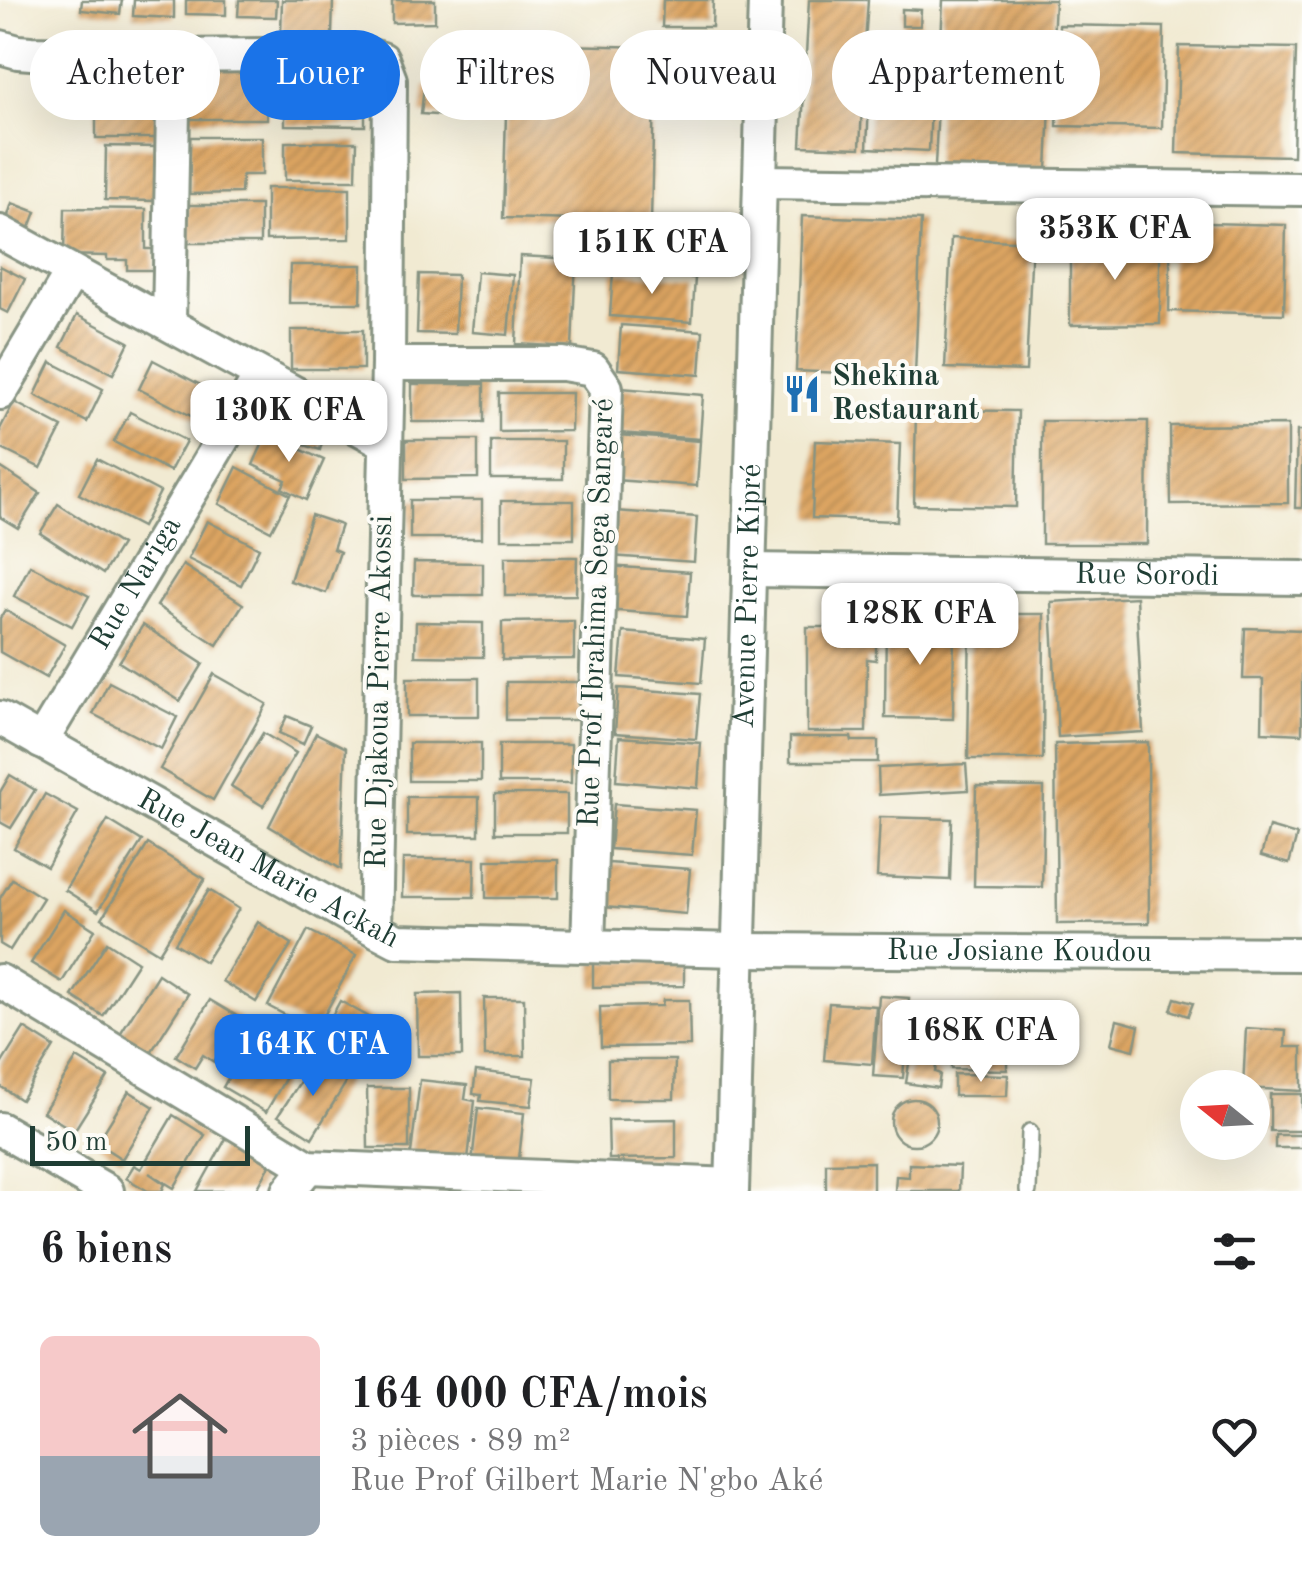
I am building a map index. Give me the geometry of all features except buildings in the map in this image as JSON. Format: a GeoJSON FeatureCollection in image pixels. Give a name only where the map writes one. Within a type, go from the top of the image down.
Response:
{"type":"FeatureCollection","features":[{"type":"Feature","properties":{"kind":"street","name":"Avenue Pierre Kipré"},"geometry":{"type":"LineString","coordinates":[[732,1188],[766,0]]}},
{"type":"Feature","properties":{"kind":"street","name":"Rue Djakoua Pierre Akossi"},"geometry":{"type":"LineString","coordinates":[[0,47],[30,53]]}},
{"type":"Feature","properties":{"kind":"street","name":"Rue Djakoua Pierre Akossi"},"geometry":{"type":"LineString","coordinates":[[220,56],[364,54],[382,59],[390,80],[388,364],[374,929]]}},
{"type":"Feature","properties":{"kind":"street"},"geometry":{"type":"LineString","coordinates":[[169,322],[173,120]]}},
{"type":"Feature","properties":{"kind":"street"},"geometry":{"type":"LineString","coordinates":[[760,182],[1302,190]]}},
{"type":"Feature","properties":{"kind":"street"},"geometry":{"type":"LineString","coordinates":[[0,232],[386,443]]}},
{"type":"Feature","properties":{"kind":"street"},"geometry":{"type":"LineString","coordinates":[[0,393],[72,272]]}},
{"type":"Feature","properties":{"kind":"street","name":"Rue Prof Ibrahima Sega Sangaré"},"geometry":{"type":"LineString","coordinates":[[388,364],[563,364],[592,369],[606,388],[588,946]]}},
{"type":"Feature","properties":{"kind":"street","name":"Rue Nariga"},"geometry":{"type":"LineString","coordinates":[[41,742],[261,376]]}},
{"type":"Feature","properties":{"kind":"street","name":"Rue Sorodi"},"geometry":{"type":"LineString","coordinates":[[749,570],[1302,578]]}},
{"type":"Feature","properties":{"kind":"street","name":"Rue Jean Marie Ackah"},"geometry":{"type":"LineString","coordinates":[[0,718],[398,941],[738,950]]}},
{"type":"Feature","properties":{"kind":"street","name":"Rue Josiane Koudou"},"geometry":{"type":"LineString","coordinates":[[738,950],[1302,954]]}},
{"type":"Feature","properties":{"kind":"street"},"geometry":{"type":"LineString","coordinates":[[0,981],[299,1179],[732,1188]]}},
{"type":"Feature","properties":{"kind":"street"},"geometry":{"type":"LineString","coordinates":[[0,1129],[106,1191]]}},
{"type":"Feature","properties":{"kind":"lane"},"geometry":{"type":"LineString","coordinates":[[1028,1191],[1030,1132]]}},
{"type":"Feature","properties":{"kind":"place","name":"Shekina Restaurant"},"geometry":{"type":"Point","coordinates":[802,394]}}]}
